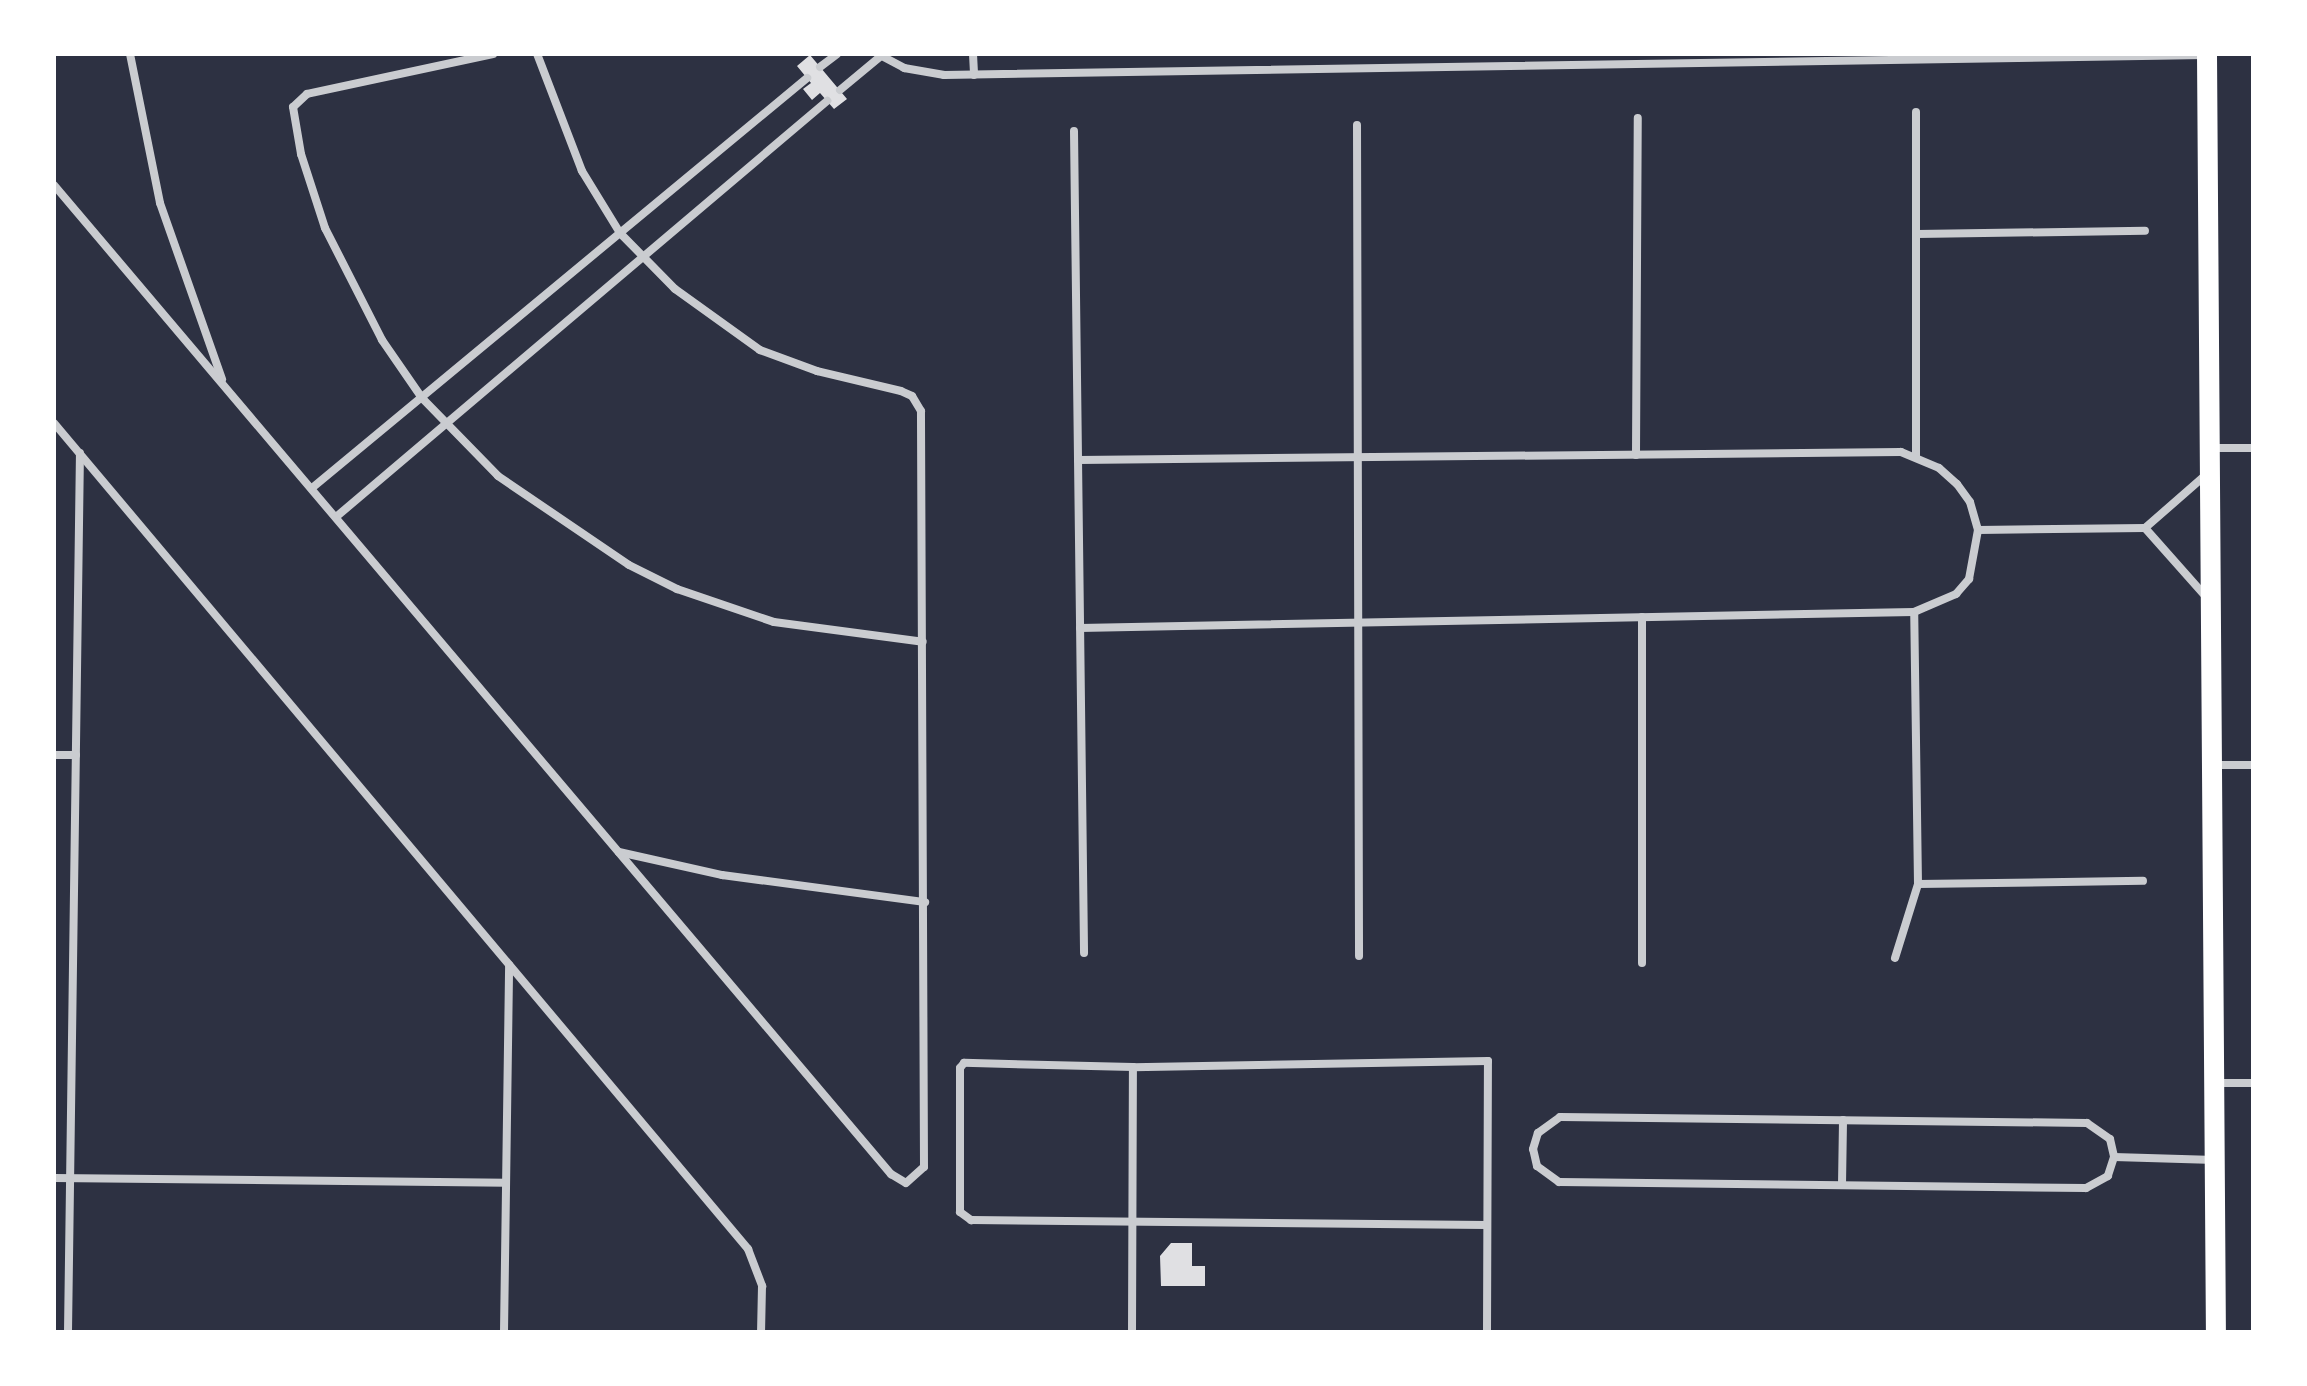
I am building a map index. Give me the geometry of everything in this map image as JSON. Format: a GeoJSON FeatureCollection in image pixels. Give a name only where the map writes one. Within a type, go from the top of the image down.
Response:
{"type":"FeatureCollection","features":[{"type":"Feature","properties":{"kind":"main road"},"geometry":{"type":"LineString","coordinates":[[2207,55],[2215,765],[2216,1332]]}},
{"type":"Feature","properties":{"kind":"street"},"geometry":{"type":"LineString","coordinates":[[130,54],[160,203],[225,387]]}},
{"type":"Feature","properties":{"kind":"street"},"geometry":{"type":"LineString","coordinates":[[493,54],[307,94],[293,107],[301,154],[325,228],[382,340],[422,398],[446,425],[540,508],[629,565],[677,589],[774,622],[923,642]]}},
{"type":"Feature","properties":{"kind":"street"},"geometry":{"type":"LineString","coordinates":[[54,185],[891,1174],[906,1183],[924,1167],[925,902],[919,403],[901,391],[817,371],[760,350],[715,323],[642,258],[620,233],[570,147],[537,54]]}},
{"type":"Feature","properties":{"kind":"street"},"geometry":{"type":"LineString","coordinates":[[820,67],[837,54]]}},
{"type":"Feature","properties":{"kind":"street"},"geometry":{"type":"LineString","coordinates":[[973,54],[974,75]]}},
{"type":"Feature","properties":{"kind":"street"},"geometry":{"type":"LineString","coordinates":[[1470,54],[1470,64]]}},
{"type":"Feature","properties":{"kind":"street"},"geometry":{"type":"LineString","coordinates":[[840,90],[880,55],[918,72],[974,75],[1836,58],[2207,55]]}},
{"type":"Feature","properties":{"kind":"street"},"geometry":{"type":"LineString","coordinates":[[312,488],[807,78]]}},
{"type":"Feature","properties":{"kind":"street"},"geometry":{"type":"LineString","coordinates":[[336,517],[827,101]]}},
{"type":"Feature","properties":{"kind":"street"},"geometry":{"type":"LineString","coordinates":[[1916,112],[1916,456]]}},
{"type":"Feature","properties":{"kind":"street"},"geometry":{"type":"LineString","coordinates":[[1636,455],[1638,118]]}},
{"type":"Feature","properties":{"kind":"street"},"geometry":{"type":"LineString","coordinates":[[1357,125],[1359,956]]}},
{"type":"Feature","properties":{"kind":"street"},"geometry":{"type":"LineString","coordinates":[[1074,131],[1084,953]]}},
{"type":"Feature","properties":{"kind":"street"},"geometry":{"type":"LineString","coordinates":[[1917,234],[2145,231]]}},
{"type":"Feature","properties":{"kind":"street"},"geometry":{"type":"LineString","coordinates":[[54,423],[748,1249],[758,1271],[761,1332]]}},
{"type":"Feature","properties":{"kind":"street"},"geometry":{"type":"LineString","coordinates":[[2210,448],[2253,448]]}},
{"type":"Feature","properties":{"kind":"street"},"geometry":{"type":"LineString","coordinates":[[1078,460],[1359,460],[1901,452],[1916,456],[1957,484],[1970,502],[1978,530],[1969,579],[1956,594],[1914,612],[1080,628]]}},
{"type":"Feature","properties":{"kind":"street"},"geometry":{"type":"LineString","coordinates":[[68,1332],[80,453]]}},
{"type":"Feature","properties":{"kind":"street"},"geometry":{"type":"LineString","coordinates":[[1978,530],[2145,528],[2210,471]]}},
{"type":"Feature","properties":{"kind":"street"},"geometry":{"type":"LineString","coordinates":[[2145,528],[2211,603]]}},
{"type":"Feature","properties":{"kind":"street"},"geometry":{"type":"LineString","coordinates":[[1895,958],[1918,884],[1914,612]]}},
{"type":"Feature","properties":{"kind":"street"},"geometry":{"type":"LineString","coordinates":[[1642,617],[1642,963]]}},
{"type":"Feature","properties":{"kind":"street"},"geometry":{"type":"LineString","coordinates":[[54,755],[76,755]]}},
{"type":"Feature","properties":{"kind":"street"},"geometry":{"type":"LineString","coordinates":[[2215,765],[2253,765]]}},
{"type":"Feature","properties":{"kind":"street"},"geometry":{"type":"LineString","coordinates":[[619,852],[722,875],[925,902]]}},
{"type":"Feature","properties":{"kind":"street"},"geometry":{"type":"LineString","coordinates":[[1918,884],[2143,881]]}},
{"type":"Feature","properties":{"kind":"street"},"geometry":{"type":"LineString","coordinates":[[504,1332],[509,964]]}},
{"type":"Feature","properties":{"kind":"street"},"geometry":{"type":"LineString","coordinates":[[1487,1225],[971,1220],[960,1212],[960,1068],[964,1063],[1133,1067],[1488,1061],[1487,1332]]}},
{"type":"Feature","properties":{"kind":"street"},"geometry":{"type":"LineString","coordinates":[[1132,1332],[1133,1067]]}},
{"type":"Feature","properties":{"kind":"street"},"geometry":{"type":"LineString","coordinates":[[2216,1083],[2253,1083]]}},
{"type":"Feature","properties":{"kind":"street"},"geometry":{"type":"LineString","coordinates":[[1560,1117],[2087,1123],[2110,1139],[2114,1157],[2108,1176],[2086,1188],[1559,1182],[1537,1166],[1533,1149],[1538,1133],[1560,1117]]}},
{"type":"Feature","properties":{"kind":"street"},"geometry":{"type":"LineString","coordinates":[[1842,1185],[1843,1120]]}},
{"type":"Feature","properties":{"kind":"street"},"geometry":{"type":"LineString","coordinates":[[2114,1157],[2216,1160]]}},
{"type":"Feature","properties":{"kind":"street"},"geometry":{"type":"LineString","coordinates":[[54,1178],[506,1183]]}},
{"type":"Feature","properties":{"kind":"building"},"geometry":{"type":"Polygon","coordinates":[[[810,55],[847,99],[834,109],[820,93],[812,100],[803,89],[811,83],[797,66],[810,55]]]}},
{"type":"Feature","properties":{"kind":"building"},"geometry":{"type":"Polygon","coordinates":[[[1171,1243],[1192,1243],[1192,1266],[1205,1266],[1205,1286],[1161,1286],[1160,1256],[1171,1243]]]}}]}
